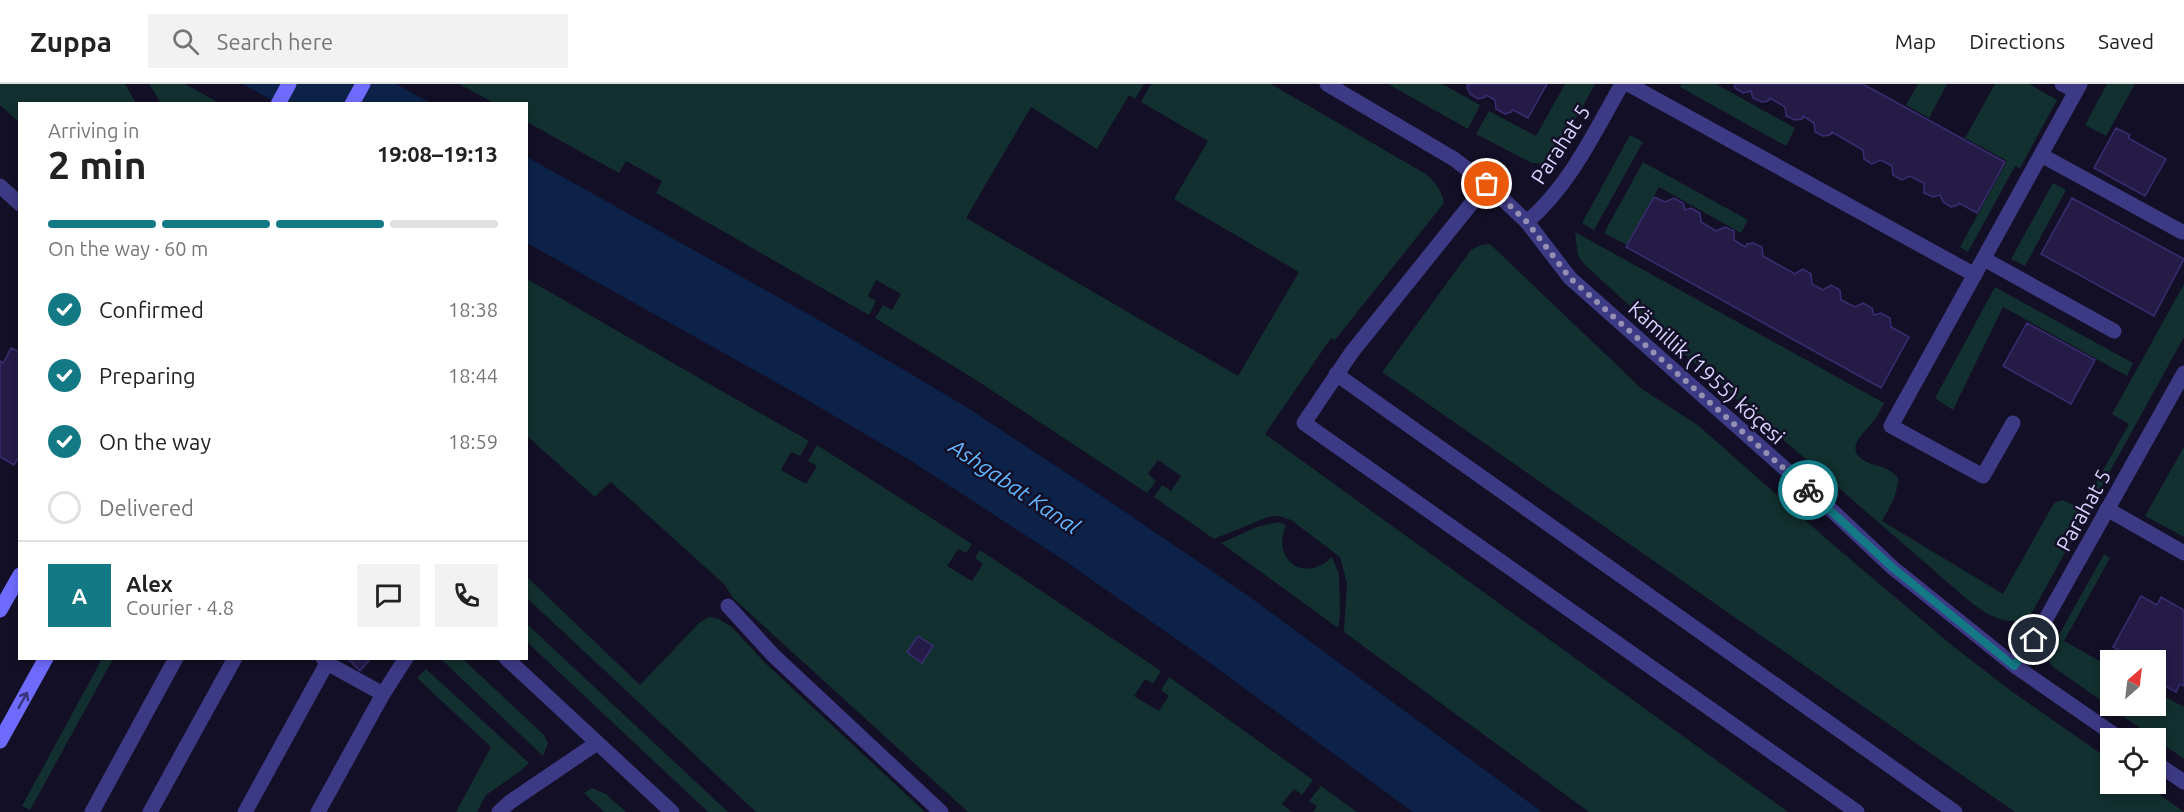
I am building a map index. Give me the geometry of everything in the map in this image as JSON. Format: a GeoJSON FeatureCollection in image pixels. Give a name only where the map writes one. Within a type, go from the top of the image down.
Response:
{"type":"FeatureCollection","features":[{"type":"Feature","properties":{"kind":"main road"},"geometry":{"type":"LineString","coordinates":[[279,102],[289,84]]}},
{"type":"Feature","properties":{"kind":"main road"},"geometry":{"type":"LineString","coordinates":[[353,102],[363,84]]}},
{"type":"Feature","properties":{"kind":"main road"},"geometry":{"type":"LineString","coordinates":[[0,610],[18,578]]}},
{"type":"Feature","properties":{"kind":"main road"},"geometry":{"type":"LineString","coordinates":[[0,741],[45,660]]}},
{"type":"Feature","properties":{"kind":"street","name":"Kämillik (1955) köçesi"},"geometry":{"type":"LineString","coordinates":[[1326,84],[1454,159],[1487,184],[1527,222],[1570,278],[1826,505],[1893,568],[2014,666],[2104,728]]}},
{"type":"Feature","properties":{"kind":"street","name":"Parahat 5"},"geometry":{"type":"LineString","coordinates":[[1527,222],[1565,181],[1622,84]]}},
{"type":"Feature","properties":{"kind":"street"},"geometry":{"type":"LineString","coordinates":[[1629,84],[1974,275]]}},
{"type":"Feature","properties":{"kind":"street"},"geometry":{"type":"LineString","coordinates":[[2013,423],[1983,476],[1891,426],[2078,88],[2062,84]]}},
{"type":"Feature","properties":{"kind":"street"},"geometry":{"type":"LineString","coordinates":[[2041,155],[2182,232]]}},
{"type":"Feature","properties":{"kind":"street"},"geometry":{"type":"LineString","coordinates":[[1487,184],[1352,352],[1304,423],[1857,812]]}},
{"type":"Feature","properties":{"kind":"street"},"geometry":{"type":"LineString","coordinates":[[0,186],[18,202]]}},
{"type":"Feature","properties":{"kind":"street"},"geometry":{"type":"LineString","coordinates":[[1984,259],[2114,331]]}},
{"type":"Feature","properties":{"kind":"street","name":"Parahat 5"},"geometry":{"type":"LineString","coordinates":[[2014,666],[2034,640],[2184,373]]}},
{"type":"Feature","properties":{"kind":"street"},"geometry":{"type":"LineString","coordinates":[[1336,374],[1955,812]]}},
{"type":"Feature","properties":{"kind":"street"},"geometry":{"type":"LineString","coordinates":[[2107,509],[2184,552]]}},
{"type":"Feature","properties":{"kind":"street"},"geometry":{"type":"LineString","coordinates":[[728,606],[773,655],[941,812]]}},
{"type":"Feature","properties":{"kind":"street"},"geometry":{"type":"LineString","coordinates":[[92,812],[175,660]]}},
{"type":"Feature","properties":{"kind":"street"},"geometry":{"type":"LineString","coordinates":[[150,812],[234,660]]}},
{"type":"Feature","properties":{"kind":"street"},"geometry":{"type":"LineString","coordinates":[[318,812],[383,694],[405,660]]}},
{"type":"Feature","properties":{"kind":"street"},"geometry":{"type":"LineString","coordinates":[[508,660],[672,812]]}},
{"type":"Feature","properties":{"kind":"street"},"geometry":{"type":"LineString","coordinates":[[245,812],[325,661],[383,694]]}},
{"type":"Feature","properties":{"kind":"street"},"geometry":{"type":"LineString","coordinates":[[499,812],[510,802],[597,743]]}},
{"type":"Feature","properties":{"kind":"street"},"geometry":{"type":"LineString","coordinates":[[2166,770],[2184,782]]}},
{"type":"Feature","properties":{"kind":"green space"},"geometry":{"type":"Polygon","coordinates":[[[0,84],[125,84],[135,102],[18,102],[18,121],[0,105],[0,84]]]}},
{"type":"Feature","properties":{"kind":"green space"},"geometry":{"type":"Polygon","coordinates":[[[149,84],[185,84],[217,102],[160,102],[149,84]]]}},
{"type":"Feature","properties":{"kind":"green space"},"geometry":{"type":"Polygon","coordinates":[[[459,84],[1144,84],[1135,99],[1129,95],[1097,149],[1031,107],[966,218],[1238,376],[1299,272],[1174,199],[1208,141],[1141,102],[1151,84],[1271,84],[1424,173],[1437,186],[1444,203],[1335,340],[1331,338],[1265,434],[1788,812],[1589,812],[1344,632],[1347,583],[1340,557],[1291,520],[1279,516],[1268,517],[1214,539],[1154,497],[1162,485],[1171,491],[1181,476],[1158,460],[1148,474],[1156,481],[1147,493],[976,380],[875,318],[883,305],[892,310],[901,294],[876,280],[868,296],[876,301],[869,315],[656,193],[662,181],[626,161],[619,173],[528,123],[528,102],[492,102],[459,84]]]}},
{"type":"Feature","properties":{"kind":"green space"},"geometry":{"type":"Polygon","coordinates":[[[1388,84],[1442,84],[1480,105],[1468,129],[1388,84]]]}},
{"type":"Feature","properties":{"kind":"green space"},"geometry":{"type":"Polygon","coordinates":[[[1565,84],[1595,84],[1553,160],[1545,164],[1532,163],[1476,134],[1489,111],[1536,136],[1565,84]]]}},
{"type":"Feature","properties":{"kind":"green space"},"geometry":{"type":"Polygon","coordinates":[[[1682,84],[1716,84],[1795,128],[1786,146],[1680,87],[1682,84]]]}},
{"type":"Feature","properties":{"kind":"green space"},"geometry":{"type":"Polygon","coordinates":[[[1918,84],[1947,84],[1929,118],[1906,105],[1918,84]]]}},
{"type":"Feature","properties":{"kind":"green space"},"geometry":{"type":"Polygon","coordinates":[[[1995,84],[2029,84],[2057,100],[2020,168],[2015,166],[1968,252],[1960,247],[2007,161],[1965,138],[1995,84]]]}},
{"type":"Feature","properties":{"kind":"green space"},"geometry":{"type":"Polygon","coordinates":[[[2107,84],[2135,84],[2106,136],[2085,125],[2107,84]]]}},
{"type":"Feature","properties":{"kind":"green space"},"geometry":{"type":"Polygon","coordinates":[[[1630,135],[1643,142],[1594,230],[1582,223],[1630,135]]]}},
{"type":"Feature","properties":{"kind":"green space"},"geometry":{"type":"Polygon","coordinates":[[[1643,162],[1748,220],[1741,233],[1659,187],[1627,245],[1604,233],[1643,162]]]}},
{"type":"Feature","properties":{"kind":"green space"},"geometry":{"type":"Polygon","coordinates":[[[2053,183],[2066,190],[2025,266],[2011,259],[2053,183]]]}},
{"type":"Feature","properties":{"kind":"green space"},"geometry":{"type":"Polygon","coordinates":[[[1575,232],[1884,403],[1856,445],[1858,456],[1885,468],[1898,478],[1895,496],[1882,521],[2003,594],[2054,503],[2062,500],[2082,508],[2129,424],[2112,414],[2184,284],[2184,337],[2030,616],[2022,620],[2005,620],[1989,615],[1968,600],[1643,318],[1584,264],[1578,256],[1575,232]]]}},
{"type":"Feature","properties":{"kind":"green space"},"geometry":{"type":"Polygon","coordinates":[[[1490,244],[1642,389],[1699,426],[1830,542],[1954,647],[2014,693],[2100,753],[2100,794],[2159,794],[2184,812],[2015,812],[1382,372],[1471,250],[1490,244]]]}},
{"type":"Feature","properties":{"kind":"green space"},"geometry":{"type":"Polygon","coordinates":[[[528,280],[809,441],[800,456],[791,452],[781,470],[806,484],[817,466],[808,461],[817,445],[972,544],[966,553],[958,549],[947,566],[972,581],[983,564],[975,558],[980,550],[1161,671],[1153,684],[1145,679],[1134,696],[1159,711],[1169,696],[1161,690],[1169,677],[1313,780],[1302,795],[1294,789],[1282,804],[1292,812],[968,812],[733,598],[725,585],[611,482],[595,497],[528,437],[528,280]]]}},
{"type":"Feature","properties":{"kind":"green space"},"geometry":{"type":"Polygon","coordinates":[[[1995,287],[2133,363],[2127,376],[2003,307],[1953,410],[1935,398],[1995,287]]]}},
{"type":"Feature","properties":{"kind":"green space"},"geometry":{"type":"Polygon","coordinates":[[[2184,447],[2184,537],[2145,516],[2184,447]]]}},
{"type":"Feature","properties":{"kind":"green space"},"geometry":{"type":"Polygon","coordinates":[[[1278,522],[1286,525],[1283,549],[1293,564],[1302,568],[1311,568],[1322,565],[1332,557],[1339,574],[1338,628],[1221,543],[1257,527],[1278,522]]]}},
{"type":"Feature","properties":{"kind":"green space"},"geometry":{"type":"Polygon","coordinates":[[[2104,554],[2110,558],[2064,641],[2100,661],[2100,700],[2052,666],[2048,659],[2049,653],[2104,554]]]}},
{"type":"Feature","properties":{"kind":"green space"},"geometry":{"type":"Polygon","coordinates":[[[528,578],[640,685],[699,623],[709,617],[719,619],[733,628],[763,661],[925,812],[756,812],[528,599],[528,578]]]}},
{"type":"Feature","properties":{"kind":"green space"},"geometry":{"type":"Polygon","coordinates":[[[528,625],[728,812],[708,812],[528,643],[528,625]]]}},
{"type":"Feature","properties":{"kind":"green space"},"geometry":{"type":"Polygon","coordinates":[[[101,660],[112,660],[30,810],[22,806],[101,660]]]}},
{"type":"Feature","properties":{"kind":"green space"},"geometry":{"type":"Polygon","coordinates":[[[442,660],[465,661],[544,735],[548,743],[543,756],[442,660]]]}},
{"type":"Feature","properties":{"kind":"green space"},"geometry":{"type":"Polygon","coordinates":[[[426,669],[529,763],[486,795],[477,812],[456,812],[491,747],[417,678],[426,669]]]}},
{"type":"Feature","properties":{"kind":"green space"},"geometry":{"type":"Polygon","coordinates":[[[2166,697],[2184,707],[2184,759],[2166,746],[2166,728],[2140,728],[2123,716],[2166,716],[2166,697]]]}},
{"type":"Feature","properties":{"kind":"green space"},"geometry":{"type":"Polygon","coordinates":[[[1321,786],[1357,812],[1313,812],[1317,806],[1309,801],[1321,786]]]}},
{"type":"Feature","properties":{"kind":"green space"},"geometry":{"type":"Polygon","coordinates":[[[592,788],[606,794],[626,812],[604,812],[584,793],[592,788]]]}},
{"type":"Feature","properties":{"kind":"water"},"geometry":{"type":"Polygon","coordinates":[[[243,84],[396,84],[428,102],[275,102],[243,84]]]}},
{"type":"Feature","properties":{"kind":"water","name":"Ashgabat Kanal"},"geometry":{"type":"Polygon","coordinates":[[[528,158],[826,324],[963,405],[1247,595],[1542,812],[1413,812],[1199,655],[1065,561],[913,462],[790,390],[528,244],[528,158]]]}},
{"type":"Feature","properties":{"kind":"building"},"geometry":{"type":"Polygon","coordinates":[[[1466,84],[1547,84],[1528,118],[1513,110],[1505,114],[1496,109],[1495,100],[1486,95],[1478,99],[1470,94],[1467,87],[1469,85],[1466,84]]]}},
{"type":"Feature","properties":{"kind":"building"},"geometry":{"type":"Polygon","coordinates":[[[1734,84],[1863,84],[2005,162],[1977,213],[1959,203],[1951,207],[1943,202],[1940,195],[1933,197],[1924,193],[1924,183],[1910,176],[1902,180],[1893,175],[1892,166],[1881,160],[1872,164],[1864,159],[1863,150],[1832,132],[1830,135],[1823,136],[1815,132],[1814,123],[1803,116],[1802,119],[1795,120],[1786,116],[1785,107],[1770,98],[1762,102],[1753,98],[1751,91],[1743,93],[1735,88],[1734,84]]]}},
{"type":"Feature","properties":{"kind":"building"},"geometry":{"type":"Polygon","coordinates":[[[2116,128],[2130,135],[2128,138],[2166,159],[2145,196],[2094,168],[2116,128]]]}},
{"type":"Feature","properties":{"kind":"building"},"geometry":{"type":"Polygon","coordinates":[[[1654,197],[1665,202],[1674,198],[1683,203],[1685,210],[1691,208],[1700,213],[1701,222],[1716,231],[1725,227],[1734,231],[1734,240],[1745,247],[1753,243],[1762,247],[1763,256],[1795,274],[1803,269],[1811,274],[1812,284],[1823,290],[1831,285],[1840,290],[1841,300],[1855,307],[1863,303],[1872,308],[1874,315],[1881,313],[1890,318],[1891,327],[1909,337],[1881,388],[1626,247],[1654,197]]]}},
{"type":"Feature","properties":{"kind":"building"},"geometry":{"type":"Polygon","coordinates":[[[2072,198],[2184,259],[2154,316],[2041,254],[2072,198]]]}},
{"type":"Feature","properties":{"kind":"building"},"geometry":{"type":"Polygon","coordinates":[[[2027,323],[2095,360],[2071,404],[2003,366],[2027,323]]]}},
{"type":"Feature","properties":{"kind":"building"},"geometry":{"type":"Polygon","coordinates":[[[11,348],[18,351],[18,458],[14,465],[0,457],[0,361],[3,363],[11,348]]]}},
{"type":"Feature","properties":{"kind":"building"},"geometry":{"type":"Polygon","coordinates":[[[2141,596],[2157,605],[2161,597],[2184,610],[2184,686],[2180,684],[2176,692],[2166,686],[2166,650],[2118,650],[2113,647],[2141,596]]]}},
{"type":"Feature","properties":{"kind":"building"},"geometry":{"type":"Polygon","coordinates":[[[918,636],[933,646],[922,663],[907,652],[918,636]]]}},
{"type":"Feature","properties":{"kind":"building"},"geometry":{"type":"Polygon","coordinates":[[[349,660],[369,660],[360,671],[349,660]]]}},
{"type":"Feature","properties":{"kind":"way so far"},"geometry":{"type":"LineString","coordinates":[[1487,184],[1527,222],[1570,278],[1808,490]]}},
{"type":"Feature","properties":{"kind":"route"},"geometry":{"type":"LineString","coordinates":[[1808,490],[1893,568],[2014,666],[2034,640]]}}]}
